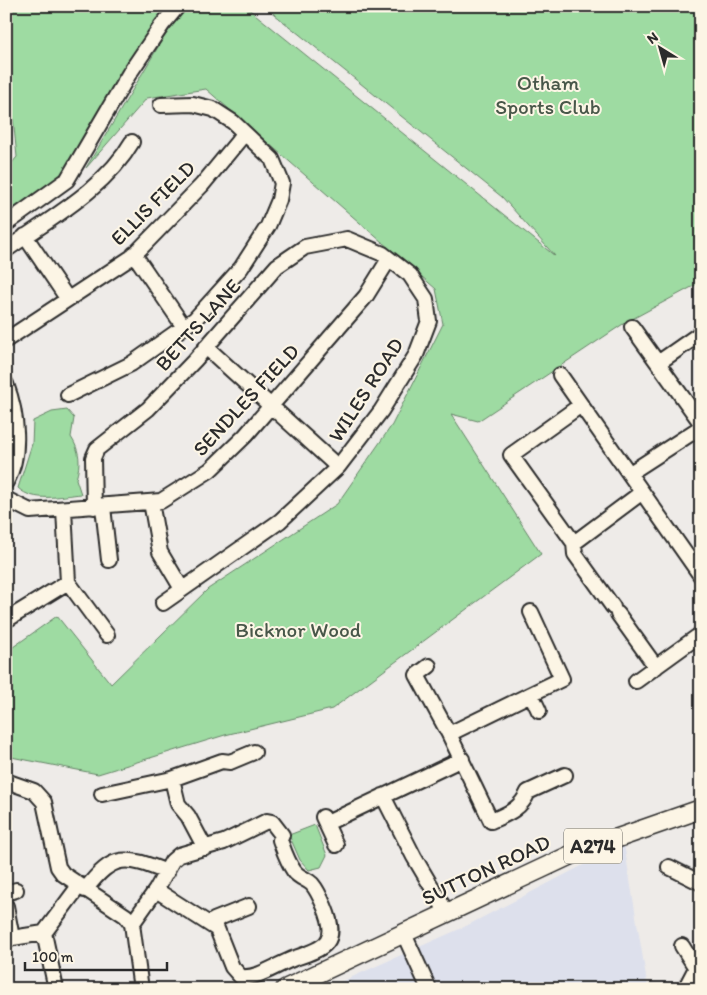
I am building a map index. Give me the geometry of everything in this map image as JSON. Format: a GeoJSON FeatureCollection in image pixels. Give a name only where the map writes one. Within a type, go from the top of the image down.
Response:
{"type":"FeatureCollection","features":[{"type":"Feature","properties":{"kind":"main road","name":"SUTTON ROAD"},"geometry":{"type":"LineString","coordinates":[[404,934],[575,853],[701,809]]}},
{"type":"Feature","properties":{"kind":"main road","name":"A274"},"geometry":{"type":"LineString","coordinates":[[285,989],[404,934]]}},
{"type":"Feature","properties":{"kind":"street"},"geometry":{"type":"LineString","coordinates":[[6,224],[67,180],[129,74],[162,25],[178,6]]}},
{"type":"Feature","properties":{"kind":"street"},"geometry":{"type":"LineString","coordinates":[[68,395],[131,364],[195,319],[241,268],[268,226],[279,200],[282,183],[272,159],[233,122],[213,109],[193,104],[161,105]]}},
{"type":"Feature","properties":{"kind":"street","name":"ELLIS FIELD"},"geometry":{"type":"LineString","coordinates":[[6,340],[134,254],[202,184],[244,134]]}},
{"type":"Feature","properties":{"kind":"street"},"geometry":{"type":"LineString","coordinates":[[6,250],[94,186],[127,151],[132,142]]}},
{"type":"Feature","properties":{"kind":"street"},"geometry":{"type":"LineString","coordinates":[[25,236],[67,298]]}},
{"type":"Feature","properties":{"kind":"street","name":"BETTS LANE"},"geometry":{"type":"LineString","coordinates":[[109,560],[98,507],[93,458],[97,450],[148,409],[206,347],[277,266],[305,247],[347,239],[383,254],[389,259]]}},
{"type":"Feature","properties":{"kind":"street"},"geometry":{"type":"LineString","coordinates":[[134,254],[184,327]]}},
{"type":"Feature","properties":{"kind":"street","name":"WILES ROAD"},"geometry":{"type":"LineString","coordinates":[[163,603],[280,521],[338,467],[381,411],[416,355],[429,321],[426,299],[410,275],[389,259]]}},
{"type":"Feature","properties":{"kind":"street","name":"SENDLES FIELD"},"geometry":{"type":"LineString","coordinates":[[6,500],[30,511],[64,510],[161,501],[210,470],[273,405],[366,296],[389,259]]}},
{"type":"Feature","properties":{"kind":"street"},"geometry":{"type":"LineString","coordinates":[[632,326],[701,423]]}},
{"type":"Feature","properties":{"kind":"street"},"geometry":{"type":"LineString","coordinates":[[658,363],[701,333]]}},
{"type":"Feature","properties":{"kind":"street","name":"WILES ROAD"},"geometry":{"type":"LineString","coordinates":[[206,347],[273,405],[338,467]]}},
{"type":"Feature","properties":{"kind":"street"},"geometry":{"type":"LineString","coordinates":[[560,375],[701,576]]}},
{"type":"Feature","properties":{"kind":"street"},"geometry":{"type":"LineString","coordinates":[[6,384],[16,450],[6,482]]}},
{"type":"Feature","properties":{"kind":"street"},"geometry":{"type":"LineString","coordinates":[[581,404],[511,455],[574,543],[575,554],[656,667]]}},
{"type":"Feature","properties":{"kind":"street"},"geometry":{"type":"LineString","coordinates":[[630,473],[701,428]]}},
{"type":"Feature","properties":{"kind":"street"},"geometry":{"type":"LineString","coordinates":[[574,543],[642,493]]}},
{"type":"Feature","properties":{"kind":"street"},"geometry":{"type":"LineString","coordinates":[[151,502],[160,552],[182,589]]}},
{"type":"Feature","properties":{"kind":"street"},"geometry":{"type":"LineString","coordinates":[[64,510],[68,582],[107,635]]}},
{"type":"Feature","properties":{"kind":"street"},"geometry":{"type":"LineString","coordinates":[[8,619],[68,582]]}},
{"type":"Feature","properties":{"kind":"street"},"geometry":{"type":"LineString","coordinates":[[449,734],[562,679],[531,612]]}},
{"type":"Feature","properties":{"kind":"street"},"geometry":{"type":"LineString","coordinates":[[636,681],[701,634]]}},
{"type":"Feature","properties":{"kind":"street"},"geometry":{"type":"LineString","coordinates":[[429,666],[417,674],[462,759],[491,821],[515,810],[524,801],[528,792],[565,775]]}},
{"type":"Feature","properties":{"kind":"street"},"geometry":{"type":"LineString","coordinates":[[530,694],[539,711]]}},
{"type":"Feature","properties":{"kind":"street"},"geometry":{"type":"LineString","coordinates":[[102,794],[172,779],[222,761],[230,762],[254,752]]}},
{"type":"Feature","properties":{"kind":"street"},"geometry":{"type":"LineString","coordinates":[[336,845],[325,820],[383,796],[462,759]]}},
{"type":"Feature","properties":{"kind":"street"},"geometry":{"type":"LineString","coordinates":[[172,779],[178,804],[188,816],[205,848]]}},
{"type":"Feature","properties":{"kind":"street"},"geometry":{"type":"LineString","coordinates":[[6,782],[34,791],[40,795],[44,802],[58,867],[63,874],[126,916],[132,924],[141,989]]}},
{"type":"Feature","properties":{"kind":"street"},"geometry":{"type":"LineString","coordinates":[[383,796],[414,857],[447,913]]}},
{"type":"Feature","properties":{"kind":"street"},"geometry":{"type":"LineString","coordinates":[[132,924],[156,890],[172,861],[179,855],[224,842],[261,822],[272,822],[282,835],[280,840],[286,859],[296,874],[312,884],[320,898],[332,929],[329,940],[314,951],[248,978],[234,971],[217,929],[156,890]]}},
{"type":"Feature","properties":{"kind":"street"},"geometry":{"type":"LineString","coordinates":[[6,906],[9,938],[44,933],[82,888],[104,867],[116,862],[139,861],[167,872]]}},
{"type":"Feature","properties":{"kind":"street"},"geometry":{"type":"LineString","coordinates":[[669,867],[701,883]]}},
{"type":"Feature","properties":{"kind":"street"},"geometry":{"type":"LineString","coordinates":[[212,925],[214,920],[249,906]]}},
{"type":"Feature","properties":{"kind":"street"},"geometry":{"type":"LineString","coordinates":[[44,933],[56,989]]}},
{"type":"Feature","properties":{"kind":"street"},"geometry":{"type":"LineString","coordinates":[[404,934],[429,989]]}},
{"type":"Feature","properties":{"kind":"street"},"geometry":{"type":"LineString","coordinates":[[682,946],[698,969],[685,989]]}},
{"type":"Feature","properties":{"kind":"shaded area"},"geometry":{"type":"Polygon","coordinates":[[[624,844],[648,989],[325,989],[464,927],[624,844]]]}},
{"type":"Feature","properties":{"kind":"green space"},"geometry":{"type":"Polygon","coordinates":[[[6,6],[169,6],[156,22],[65,175],[6,219],[6,170],[17,157],[12,108],[6,104],[6,6]]]}},
{"type":"Feature","properties":{"kind":"green space"},"geometry":{"type":"Polygon","coordinates":[[[186,6],[245,6],[555,256],[502,197],[264,6],[701,6],[701,282],[623,324],[478,421],[451,414],[541,554],[332,709],[225,735],[98,774],[6,756],[6,652],[57,616],[111,684],[208,589],[337,504],[392,425],[443,324],[436,289],[206,89],[147,98],[86,168],[161,42],[186,6]]]}},
{"type":"Feature","properties":{"kind":"green space"},"geometry":{"type":"Polygon","coordinates":[[[67,410],[74,418],[71,437],[79,457],[76,479],[81,494],[40,497],[24,493],[18,488],[32,444],[33,421],[52,412],[67,410]]]}},
{"type":"Feature","properties":{"kind":"green space"},"geometry":{"type":"Polygon","coordinates":[[[315,825],[327,855],[321,867],[309,870],[300,860],[289,835],[315,825]]]}},
{"type":"Feature","properties":{"kind":"park label","name":"Otham Sports Club"},"geometry":{"type":"Point","coordinates":[548,95]}},
{"type":"Feature","properties":{"kind":"park label","name":"Bicknor Wood"},"geometry":{"type":"Point","coordinates":[298,630]}}]}
